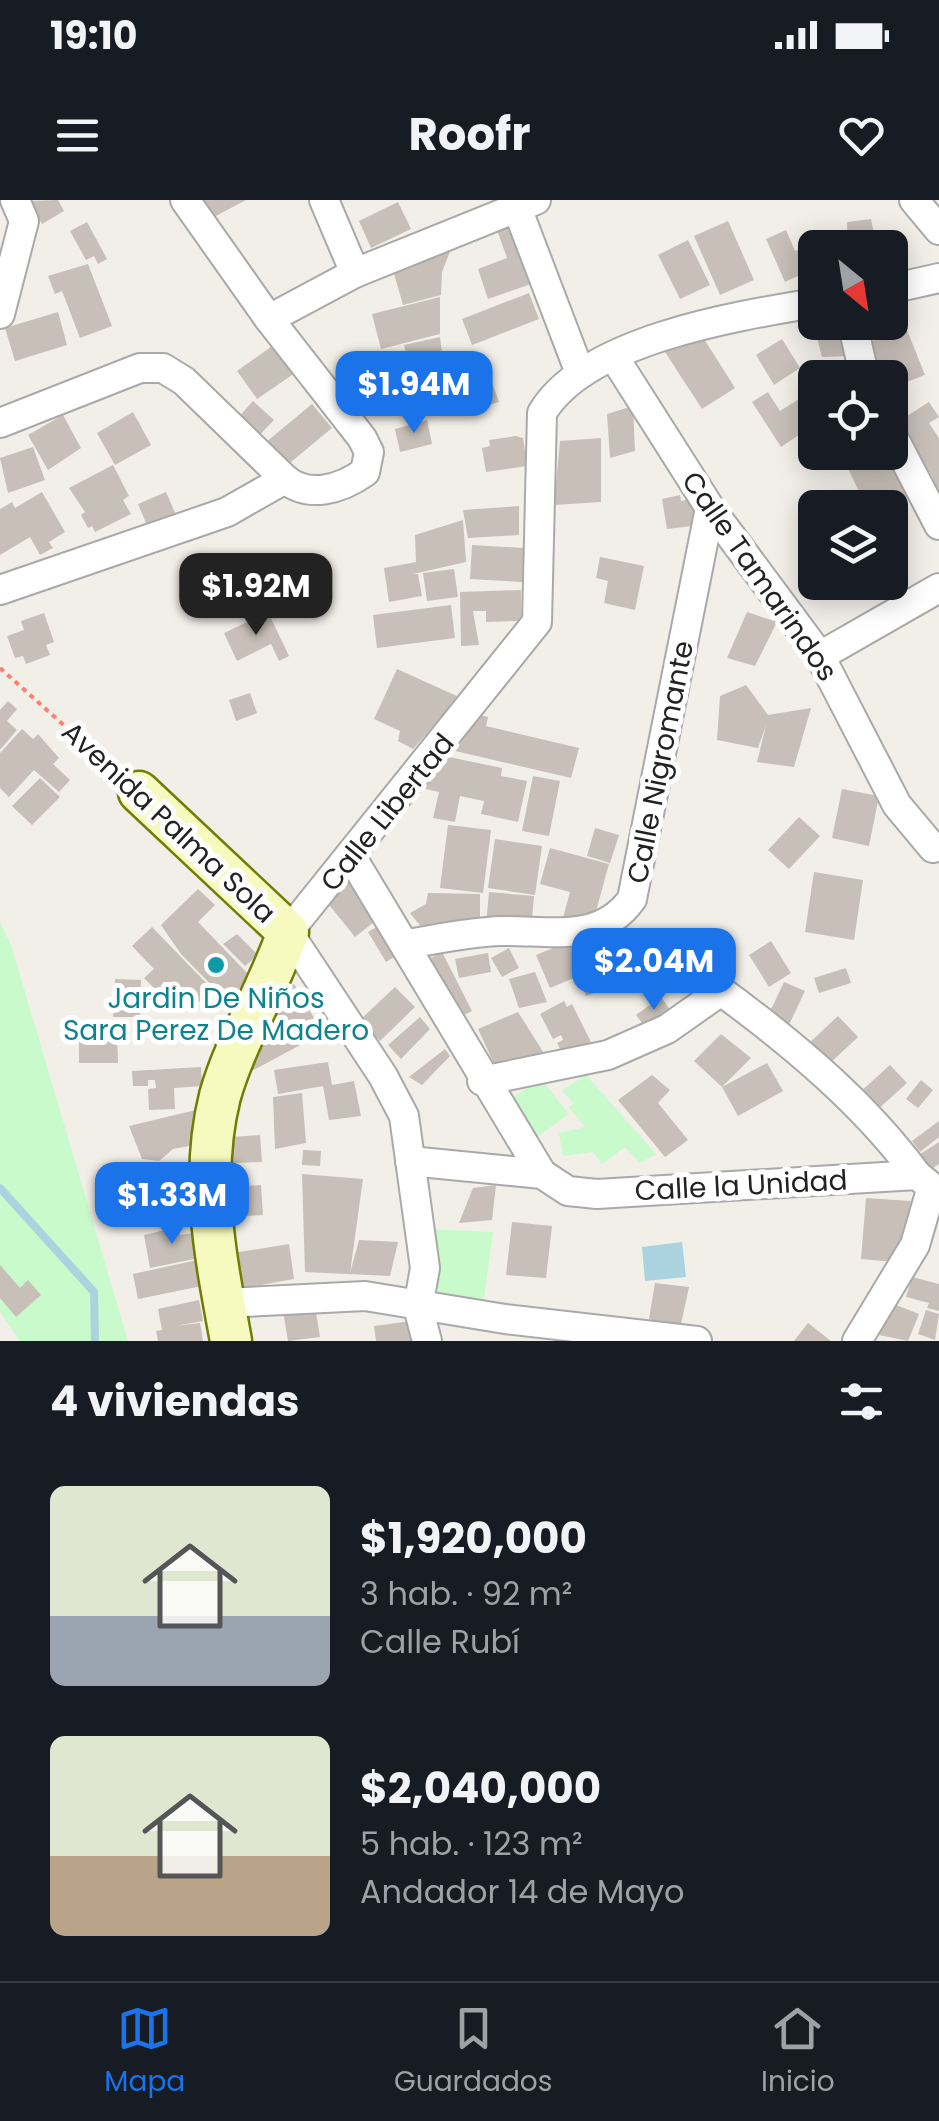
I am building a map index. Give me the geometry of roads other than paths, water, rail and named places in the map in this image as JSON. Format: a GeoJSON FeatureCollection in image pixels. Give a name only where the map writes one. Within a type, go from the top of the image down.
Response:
{"type":"FeatureCollection","features":[{"type":"Feature","properties":{"kind":"street"},"geometry":{"type":"LineString","coordinates":[[0,314],[24,221],[15,200]]}},
{"type":"Feature","properties":{"kind":"street"},"geometry":{"type":"LineString","coordinates":[[0,424],[140,368],[163,368],[184,381],[298,490],[316,492],[355,479],[370,462],[362,438],[269,319],[185,200]]}},
{"type":"Feature","properties":{"kind":"street"},"geometry":{"type":"LineString","coordinates":[[324,200],[355,273]]}},
{"type":"Feature","properties":{"kind":"street"},"geometry":{"type":"LineString","coordinates":[[914,200],[939,230]]}},
{"type":"Feature","properties":{"kind":"street"},"geometry":{"type":"LineString","coordinates":[[269,319],[355,273],[522,202],[580,372],[692,328],[798,306]]}},
{"type":"Feature","properties":{"kind":"street"},"geometry":{"type":"LineString","coordinates":[[908,284],[939,278]]}},
{"type":"Feature","properties":{"kind":"street","name":"Calle Tamarindos"},"geometry":{"type":"LineString","coordinates":[[614,358],[710,508],[820,656],[898,805],[933,848]]}},
{"type":"Feature","properties":{"kind":"street","name":"Calle Libertad"},"geometry":{"type":"LineString","coordinates":[[280,956],[351,856],[537,622],[542,413],[555,391],[580,372]]}},
{"type":"Feature","properties":{"kind":"street"},"geometry":{"type":"LineString","coordinates":[[908,466],[939,525]]}},
{"type":"Feature","properties":{"kind":"street"},"geometry":{"type":"LineString","coordinates":[[0,590],[228,512],[286,478]]}},
{"type":"Feature","properties":{"kind":"street","name":"Calle Nigromante"},"geometry":{"type":"LineString","coordinates":[[407,944],[499,931],[567,934],[594,929],[619,917],[626,908],[632,899],[663,754],[710,508]]}},
{"type":"Feature","properties":{"kind":"street"},"geometry":{"type":"LineString","coordinates":[[820,656],[939,588]]}},
{"type":"Feature","properties":{"kind":"street","name":"Avenida Palma Sola"},"geometry":{"type":"LineString","coordinates":[[138,792],[280,956]]}},
{"type":"Feature","properties":{"kind":"street"},"geometry":{"type":"LineString","coordinates":[[351,856],[407,944],[482,1081],[542,1174]]}},
{"type":"Feature","properties":{"kind":"street"},"geometry":{"type":"LineString","coordinates":[[427,1341],[418,1307],[426,1268],[404,1116],[383,1076],[280,956],[221,1092],[210,1146],[210,1224],[228,1322],[338,1294],[418,1307],[697,1341]]}},
{"type":"Feature","properties":{"kind":"street"},"geometry":{"type":"LineString","coordinates":[[482,1081],[608,1055],[667,1029],[722,991],[838,1086],[892,1140],[929,1186],[915,1245],[857,1341]]}},
{"type":"Feature","properties":{"kind":"street","name":"Calle la Unidad"},"geometry":{"type":"LineString","coordinates":[[410,1161],[542,1174],[568,1191],[597,1194],[929,1186]]}},
{"type":"Feature","properties":{"kind":"water"},"geometry":{"type":"Polygon","coordinates":[[[682,1242],[686,1277],[645,1281],[642,1247],[682,1242]]]}},
{"type":"Feature","properties":{"kind":"waterway"},"geometry":{"type":"LineString","coordinates":[[0,1188],[94,1292],[95,1341]]}},
{"type":"Feature","properties":{"kind":"place","name":"Jardin De Niños Sara Perez De Madero"},"geometry":{"type":"Point","coordinates":[216,965]}}]}
